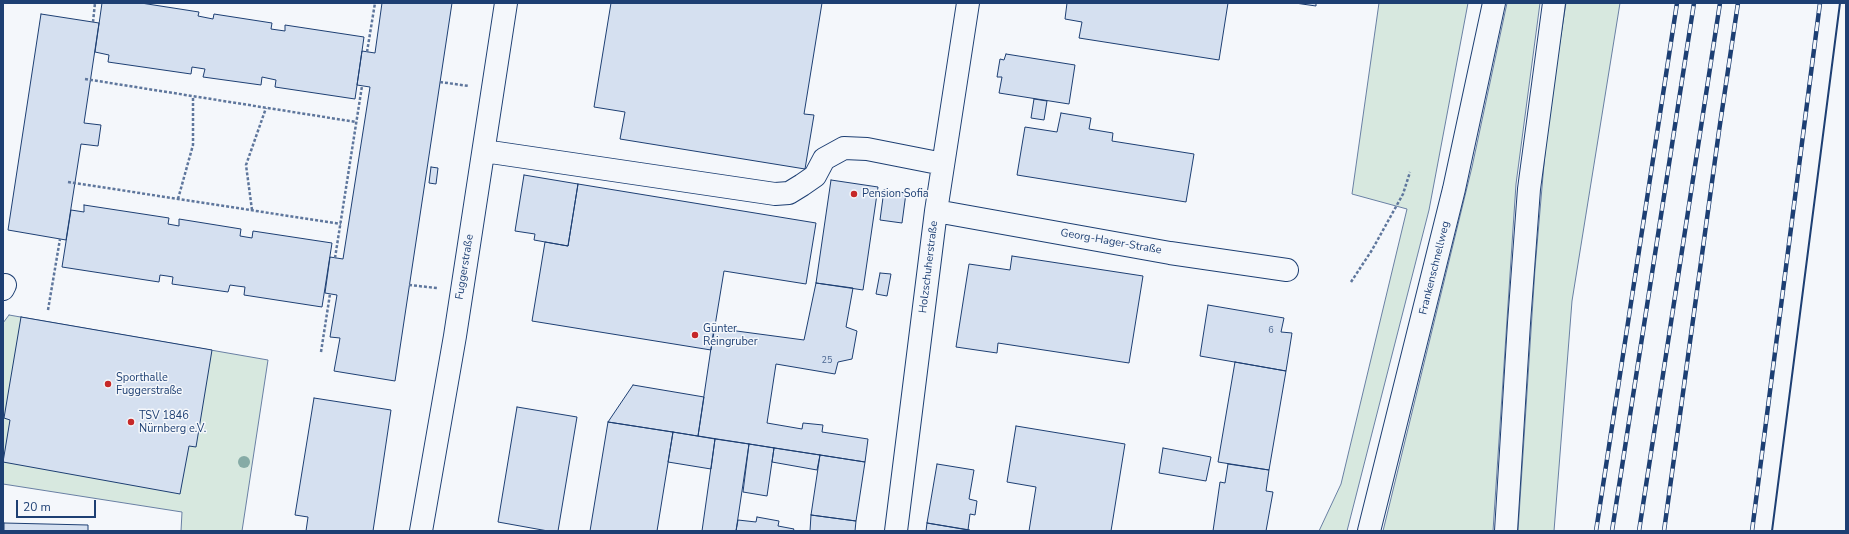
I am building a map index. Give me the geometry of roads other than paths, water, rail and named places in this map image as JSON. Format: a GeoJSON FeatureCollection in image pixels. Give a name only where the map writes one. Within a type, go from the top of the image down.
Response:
{"type":"FeatureCollection","features":[{"type":"Feature","properties":{"kind":"main road","name":"Fuggerstraße"},"geometry":{"type":"LineString","coordinates":[[421,531],[455,336],[506,3]]}},
{"type":"Feature","properties":{"kind":"main road","name":"Holzschuherstraße"},"geometry":{"type":"LineString","coordinates":[[896,531],[936,211],[968,3]]}},
{"type":"Feature","properties":{"kind":"main road","name":"Frankenschnellweg"},"geometry":{"type":"LineString","coordinates":[[1369,531],[1454,189],[1494,3]]}},
{"type":"Feature","properties":{"kind":"main road"},"geometry":{"type":"LineString","coordinates":[[1506,531],[1529,189],[1554,3]]}},
{"type":"Feature","properties":{"kind":"main road"},"geometry":{"type":"LineString","coordinates":[[484,151],[775,194],[789,193],[802,186],[815,176],[824,159],[844,148],[867,149],[943,164]]}},
{"type":"Feature","properties":{"kind":"main road","name":"Georg-Hager-Straße"},"geometry":{"type":"LineString","coordinates":[[936,211],[1170,253],[1287,270]]}},
{"type":"Feature","properties":{"kind":"railway"},"geometry":{"type":"LineString","coordinates":[[1596,531],[1677,3]]}},
{"type":"Feature","properties":{"kind":"railway"},"geometry":{"type":"LineString","coordinates":[[1612,531],[1694,3]]}},
{"type":"Feature","properties":{"kind":"railway"},"geometry":{"type":"LineString","coordinates":[[1639,531],[1720,3]]}},
{"type":"Feature","properties":{"kind":"railway"},"geometry":{"type":"LineString","coordinates":[[1664,531],[1738,3]]}},
{"type":"Feature","properties":{"kind":"railway"},"geometry":{"type":"LineString","coordinates":[[1752,531],[1820,3]]}},
{"type":"Feature","properties":{"kind":"place","name":"Pension Sofia"},"geometry":{"type":"Point","coordinates":[854,194]}},
{"type":"Feature","properties":{"kind":"place","name":"Günter Reingruber"},"geometry":{"type":"Point","coordinates":[695,335]}},
{"type":"Feature","properties":{"kind":"place","name":"Sporthalle Fuggerstraße"},"geometry":{"type":"Point","coordinates":[108,384]}},
{"type":"Feature","properties":{"kind":"place","name":"TSV 1846 Nürnberg e.V."},"geometry":{"type":"Point","coordinates":[131,422]}}]}
